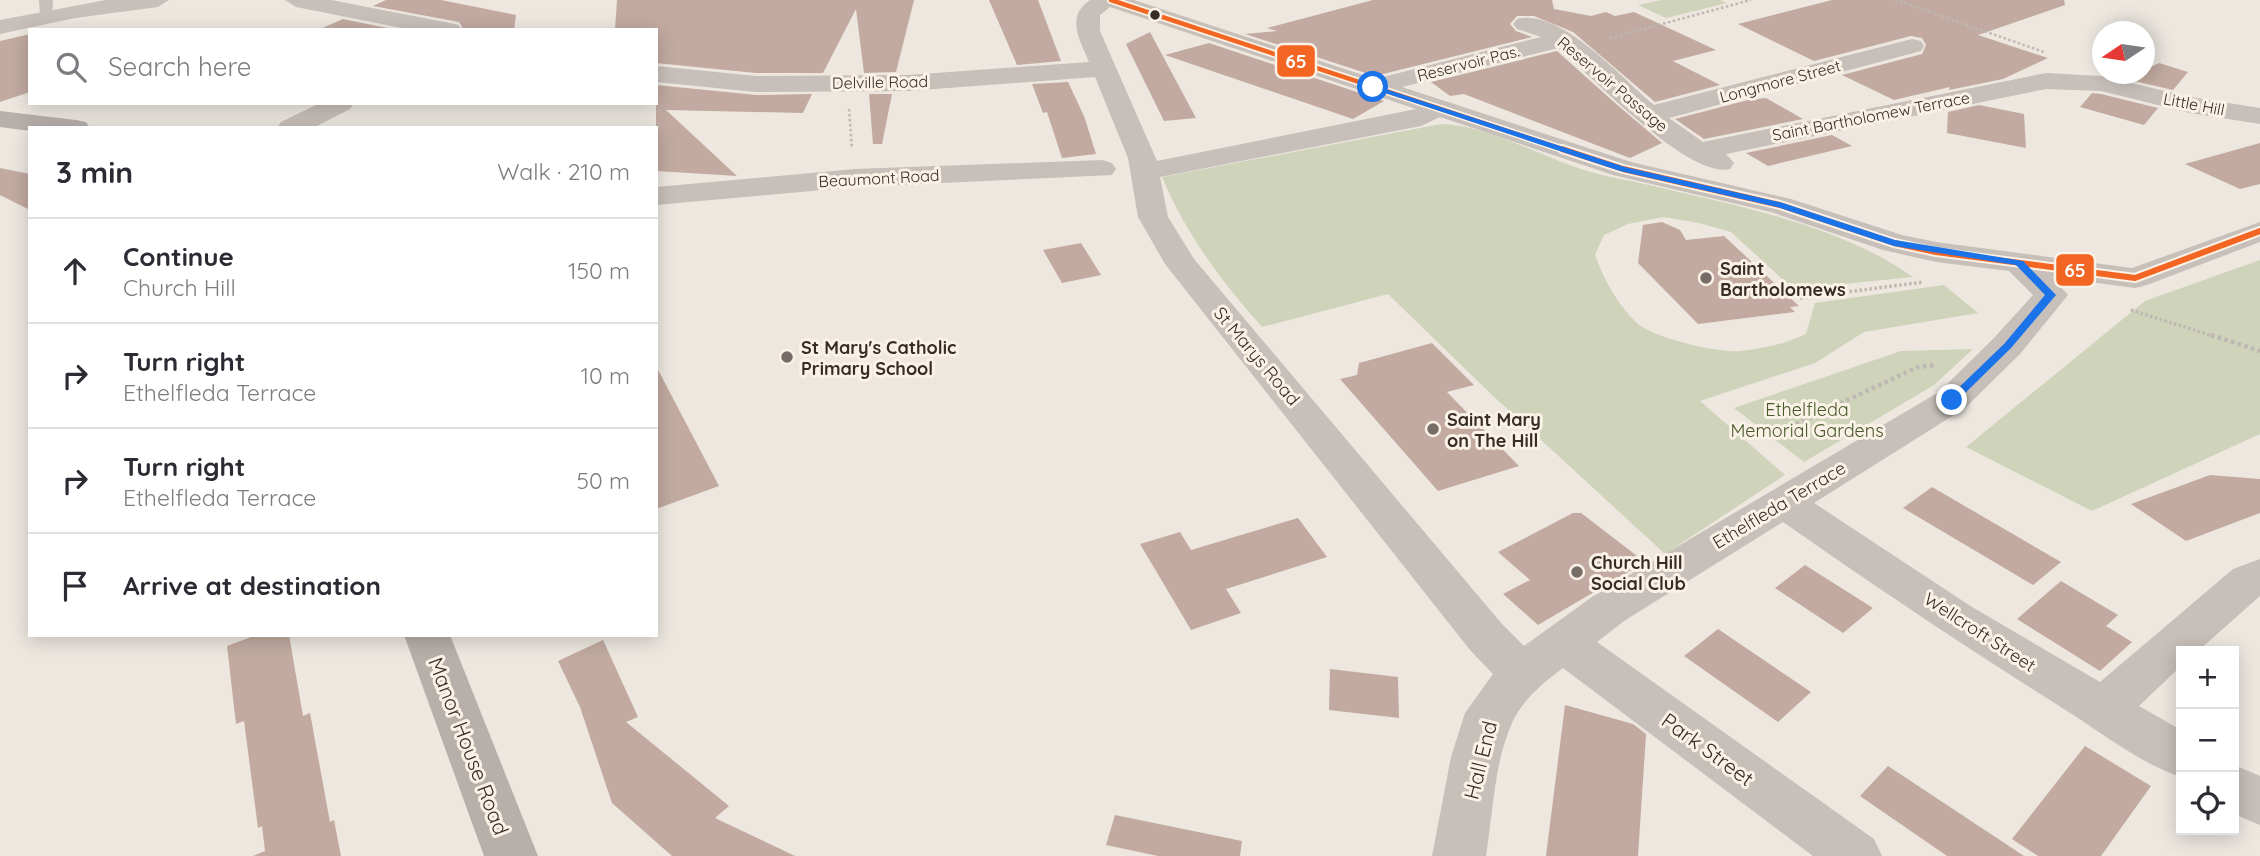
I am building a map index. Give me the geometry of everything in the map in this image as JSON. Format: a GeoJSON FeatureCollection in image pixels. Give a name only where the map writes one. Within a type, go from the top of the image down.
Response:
{"type":"FeatureCollection","features":[{"type":"Feature","properties":{"kind":"main road"},"geometry":{"type":"LineString","coordinates":[[0,120],[57,126]]}},
{"type":"Feature","properties":{"kind":"main road","name":"Manor House Road"},"geometry":{"type":"LineString","coordinates":[[428,637],[511,856]]}},
{"type":"Feature","properties":{"kind":"street"},"geometry":{"type":"LineString","coordinates":[[0,27],[46,8],[158,0]]}},
{"type":"Feature","properties":{"kind":"street"},"geometry":{"type":"LineString","coordinates":[[296,0],[440,28]]}},
{"type":"Feature","properties":{"kind":"street"},"geometry":{"type":"LineString","coordinates":[[1109,0],[1623,169],[1780,205],[1894,243],[2135,278],[2260,231]]}},
{"type":"Feature","properties":{"kind":"street","name":"St Marys Road"},"geometry":{"type":"LineString","coordinates":[[1109,0],[1095,6],[1085,19],[1142,158],[1153,217],[1181,264],[1486,637],[1522,673]]}},
{"type":"Feature","properties":{"kind":"street","name":"Reservoir Passage"},"geometry":{"type":"LineString","coordinates":[[1525,24],[1568,43],[1648,115],[1696,152],[1894,243]]}},
{"type":"Feature","properties":{"kind":"street","name":"Reservoir Pas."},"geometry":{"type":"LineString","coordinates":[[1373,87],[1568,43]]}},
{"type":"Feature","properties":{"kind":"street","name":"Longmore Street"},"geometry":{"type":"LineString","coordinates":[[1648,115],[1912,47]]}},
{"type":"Feature","properties":{"kind":"street","name":"Delville Road"},"geometry":{"type":"LineString","coordinates":[[658,74],[756,84],[847,84],[908,83],[1104,69]]}},
{"type":"Feature","properties":{"kind":"street","name":"Little Hill"},"geometry":{"type":"LineString","coordinates":[[2046,81],[2092,81]]}},
{"type":"Feature","properties":{"kind":"street","name":"Saint Bartholomew Terrace"},"geometry":{"type":"LineString","coordinates":[[1696,152],[2046,81]]}},
{"type":"Feature","properties":{"kind":"street","name":"Little Hill"},"geometry":{"type":"LineString","coordinates":[[2108,84],[2192,106],[2260,116]]}},
{"type":"Feature","properties":{"kind":"street"},"geometry":{"type":"LineString","coordinates":[[295,126],[337,105]]}},
{"type":"Feature","properties":{"kind":"street"},"geometry":{"type":"LineString","coordinates":[[1143,172],[1420,118],[1437,107]]}},
{"type":"Feature","properties":{"kind":"street"},"geometry":{"type":"LineString","coordinates":[[1659,178],[1695,176],[1703,170],[1696,152]]}},
{"type":"Feature","properties":{"kind":"street","name":"Beaumont Road"},"geometry":{"type":"LineString","coordinates":[[658,196],[855,178],[1102,169]]}},
{"type":"Feature","properties":{"kind":"street","name":"Ethelfleda Terrace"},"geometry":{"type":"LineString","coordinates":[[1522,673],[1561,641],[1608,609],[1952,400],[2007,346],[2051,295],[2019,263]]}},
{"type":"Feature","properties":{"kind":"street","name":"Wellcroft Street"},"geometry":{"type":"LineString","coordinates":[[1783,502],[1956,618],[2176,753]]}},
{"type":"Feature","properties":{"kind":"street"},"geometry":{"type":"LineString","coordinates":[[2102,710],[2204,618],[2249,580],[2260,575]]}},
{"type":"Feature","properties":{"kind":"street","name":"Park Street"},"geometry":{"type":"LineString","coordinates":[[1561,641],[1855,856]]}},
{"type":"Feature","properties":{"kind":"street","name":"Hall End"},"geometry":{"type":"LineString","coordinates":[[1460,856],[1476,757],[1490,713],[1522,673]]}},
{"type":"Feature","properties":{"kind":"street"},"geometry":{"type":"LineString","coordinates":[[2239,790],[2260,802]]}},
{"type":"Feature","properties":{"kind":"path"},"geometry":{"type":"LineString","coordinates":[[1568,43],[1751,0]]}},
{"type":"Feature","properties":{"kind":"path"},"geometry":{"type":"LineString","coordinates":[[1895,0],[2065,59],[2092,77]]}},
{"type":"Feature","properties":{"kind":"path"},"geometry":{"type":"LineString","coordinates":[[847,84],[855,178]]}},
{"type":"Feature","properties":{"kind":"path"},"geometry":{"type":"LineString","coordinates":[[1800,298],[1934,281]]}},
{"type":"Feature","properties":{"kind":"path"},"geometry":{"type":"LineString","coordinates":[[2121,306],[2260,351]]}},
{"type":"Feature","properties":{"kind":"path"},"geometry":{"type":"LineString","coordinates":[[1783,430],[1918,367],[1941,365]]}},
{"type":"Feature","properties":{"kind":"green space"},"geometry":{"type":"Polygon","coordinates":[[[1661,0],[1720,0],[1727,3],[1666,18],[1638,5],[1661,0]]]}},
{"type":"Feature","properties":{"kind":"green space"},"geometry":{"type":"Polygon","coordinates":[[[1441,124],[1496,136],[1595,173],[1786,219],[1852,243],[1913,277],[1793,289],[1731,232],[1663,217],[1628,224],[1604,235],[1595,255],[1617,300],[1645,329],[1671,339],[1729,351],[1765,347],[1806,334],[1815,303],[1944,285],[1978,313],[1864,332],[1815,363],[1700,401],[1785,475],[1665,554],[1490,393],[1388,294],[1262,327],[1232,292],[1193,237],[1162,177],[1441,124]]]}},
{"type":"Feature","properties":{"kind":"green space"},"geometry":{"type":"Polygon","coordinates":[[[2260,260],[2260,434],[2092,511],[1966,447],[2145,301],[2260,260]]]}},
{"type":"Feature","properties":{"kind":"green space","name":"Ethelfleda Memorial Gardens"},"geometry":{"type":"Polygon","coordinates":[[[1973,349],[1934,385],[1804,462],[1734,408],[1901,351],[1973,349]]]}},
{"type":"Feature","properties":{"kind":"building"},"geometry":{"type":"Polygon","coordinates":[[[386,0],[441,0],[516,15],[514,28],[463,28],[459,22],[373,6],[386,0]]]}},
{"type":"Feature","properties":{"kind":"building"},"geometry":{"type":"Polygon","coordinates":[[[617,0],[914,0],[896,72],[864,73],[856,9],[823,73],[756,73],[658,63],[658,28],[615,28],[617,0]]]}},
{"type":"Feature","properties":{"kind":"building"},"geometry":{"type":"Polygon","coordinates":[[[989,0],[1038,0],[1061,61],[1017,65],[989,0]]]}},
{"type":"Feature","properties":{"kind":"building"},"geometry":{"type":"Polygon","coordinates":[[[1373,0],[1552,0],[1554,9],[1591,16],[1606,12],[1615,16],[1634,12],[1716,50],[1673,61],[1720,85],[1655,102],[1573,32],[1534,16],[1517,16],[1510,24],[1516,31],[1532,37],[1375,76],[1245,34],[1277,31],[1267,28],[1373,0]]]}},
{"type":"Feature","properties":{"kind":"building"},"geometry":{"type":"Polygon","coordinates":[[[1832,0],[2064,0],[2065,5],[1978,35],[2048,58],[2003,79],[1949,90],[1950,87],[1894,100],[1842,75],[1922,54],[1926,45],[1922,38],[1911,36],[1814,61],[1738,24],[1832,0]]]}},
{"type":"Feature","properties":{"kind":"building"},"geometry":{"type":"Polygon","coordinates":[[[343,19],[387,28],[323,28],[343,19]]]}},
{"type":"Feature","properties":{"kind":"building"},"geometry":{"type":"Polygon","coordinates":[[[1150,32],[1196,118],[1164,121],[1126,44],[1150,32]]]}},
{"type":"Feature","properties":{"kind":"building"},"geometry":{"type":"Polygon","coordinates":[[[28,34],[28,93],[0,102],[0,41],[28,34]]]}},
{"type":"Feature","properties":{"kind":"building"},"geometry":{"type":"Polygon","coordinates":[[[1209,43],[1384,101],[1353,119],[1165,55],[1209,43]]]}},
{"type":"Feature","properties":{"kind":"building"},"geometry":{"type":"Polygon","coordinates":[[[1557,51],[1662,143],[1630,158],[1464,94],[1450,96],[1431,82],[1557,51]]]}},
{"type":"Feature","properties":{"kind":"building"},"geometry":{"type":"Polygon","coordinates":[[[2159,63],[2188,72],[2173,90],[2147,84],[2155,84],[2155,65],[2159,63]]]}},
{"type":"Feature","properties":{"kind":"building"},"geometry":{"type":"Polygon","coordinates":[[[1068,82],[1084,116],[1096,154],[1062,158],[1047,112],[1043,113],[1032,84],[1068,82]]]}},
{"type":"Feature","properties":{"kind":"building"},"geometry":{"type":"Polygon","coordinates":[[[658,85],[756,95],[812,94],[803,113],[666,110],[737,176],[658,171],[658,85]]]}},
{"type":"Feature","properties":{"kind":"building"},"geometry":{"type":"Polygon","coordinates":[[[2092,93],[2158,108],[2144,125],[2080,107],[2092,93]]]}},
{"type":"Feature","properties":{"kind":"building"},"geometry":{"type":"Polygon","coordinates":[[[869,94],[892,94],[882,144],[873,144],[869,94]]]}},
{"type":"Feature","properties":{"kind":"building"},"geometry":{"type":"Polygon","coordinates":[[[1766,98],[1803,119],[1704,139],[1675,119],[1748,100],[1766,98]]]}},
{"type":"Feature","properties":{"kind":"building"},"geometry":{"type":"Polygon","coordinates":[[[1979,105],[2024,114],[2026,148],[1947,133],[1948,112],[1979,105]]]}},
{"type":"Feature","properties":{"kind":"building"},"geometry":{"type":"Polygon","coordinates":[[[1832,135],[1852,146],[1768,166],[1746,153],[1832,135]]]}},
{"type":"Feature","properties":{"kind":"building"},"geometry":{"type":"Polygon","coordinates":[[[2260,143],[2260,184],[2240,189],[2185,164],[2260,143]]]}},
{"type":"Feature","properties":{"kind":"building"},"geometry":{"type":"Polygon","coordinates":[[[0,168],[28,174],[28,209],[0,195],[0,168]]]}},
{"type":"Feature","properties":{"kind":"building","name":"Saint Bartholomews"},"geometry":{"type":"Polygon","coordinates":[[[1662,222],[1680,230],[1686,240],[1724,236],[1799,306],[1790,307],[1795,312],[1698,324],[1638,263],[1643,225],[1662,222]]]}},
{"type":"Feature","properties":{"kind":"building"},"geometry":{"type":"Polygon","coordinates":[[[1081,243],[1101,275],[1062,283],[1043,250],[1081,243]]]}},
{"type":"Feature","properties":{"kind":"building","name":"Saint Mary on The Hill"},"geometry":{"type":"Polygon","coordinates":[[[1432,343],[1474,385],[1447,392],[1519,466],[1438,491],[1340,379],[1357,375],[1359,363],[1432,343]]]}},
{"type":"Feature","properties":{"kind":"building"},"geometry":{"type":"Polygon","coordinates":[[[658,370],[719,486],[658,508],[658,370]]]}},
{"type":"Feature","properties":{"kind":"building"},"geometry":{"type":"Polygon","coordinates":[[[2210,475],[2260,479],[2260,513],[2186,541],[2131,504],[2210,475]]]}},
{"type":"Feature","properties":{"kind":"building"},"geometry":{"type":"Polygon","coordinates":[[[1932,487],[2061,562],[2033,585],[1903,508],[1932,487]]]}},
{"type":"Feature","properties":{"kind":"building","name":"Church Hill Social Club"},"geometry":{"type":"Polygon","coordinates":[[[1573,513],[1581,513],[1645,562],[1538,625],[1503,594],[1530,580],[1498,552],[1573,513]]]}},
{"type":"Feature","properties":{"kind":"building"},"geometry":{"type":"Polygon","coordinates":[[[1298,518],[1327,557],[1226,589],[1241,613],[1191,630],[1140,544],[1180,532],[1191,550],[1298,518]]]}},
{"type":"Feature","properties":{"kind":"building"},"geometry":{"type":"Polygon","coordinates":[[[1805,565],[1873,608],[1843,633],[1775,588],[1805,565]]]}},
{"type":"Feature","properties":{"kind":"building"},"geometry":{"type":"Polygon","coordinates":[[[2061,581],[2118,615],[2106,626],[2132,642],[2100,671],[2017,619],[2061,581]]]}},
{"type":"Feature","properties":{"kind":"building"},"geometry":{"type":"Polygon","coordinates":[[[1718,629],[1811,692],[1778,722],[1684,656],[1718,629]]]}},
{"type":"Feature","properties":{"kind":"building"},"geometry":{"type":"Polygon","coordinates":[[[252,637],[289,637],[303,716],[310,713],[330,822],[334,820],[341,856],[253,856],[265,851],[262,826],[258,828],[244,721],[236,724],[227,646],[252,637]]]}},
{"type":"Feature","properties":{"kind":"building"},"geometry":{"type":"Polygon","coordinates":[[[603,640],[638,717],[626,722],[729,806],[715,818],[795,856],[672,856],[612,803],[580,707],[558,661],[603,640]]]}},
{"type":"Feature","properties":{"kind":"building"},"geometry":{"type":"Polygon","coordinates":[[[1330,669],[1398,677],[1399,718],[1329,710],[1330,669]]]}},
{"type":"Feature","properties":{"kind":"building"},"geometry":{"type":"Polygon","coordinates":[[[1565,705],[1633,724],[1646,734],[1638,856],[1546,856],[1565,705]]]}},
{"type":"Feature","properties":{"kind":"building"},"geometry":{"type":"Polygon","coordinates":[[[2085,746],[2151,786],[2101,856],[2038,856],[2012,839],[2085,746]]]}},
{"type":"Feature","properties":{"kind":"building"},"geometry":{"type":"Polygon","coordinates":[[[1888,766],[2024,856],[1947,856],[1860,796],[1888,766]]]}},
{"type":"Feature","properties":{"kind":"building"},"geometry":{"type":"Polygon","coordinates":[[[1115,815],[1242,841],[1240,856],[1158,856],[1106,845],[1115,815]]]}},
{"type":"Feature","properties":{"kind":"transit line","name":"65"},"geometry":{"type":"LineString","coordinates":[[1111,0],[1623,169],[1780,205],[1894,243],[1936,252],[2135,278],[2260,231]]}},
{"type":"Feature","properties":{"kind":"place","name":"Saint Bartholomews"},"geometry":{"type":"Point","coordinates":[1706,278]}},
{"type":"Feature","properties":{"kind":"place","name":"St Mary's Catholic Primary School"},"geometry":{"type":"Point","coordinates":[787,357]}},
{"type":"Feature","properties":{"kind":"place","name":"Saint Mary on The Hill"},"geometry":{"type":"Point","coordinates":[1433,429]}},
{"type":"Feature","properties":{"kind":"place","name":"Church Hill Social Club"},"geometry":{"type":"Point","coordinates":[1577,572]}},
{"type":"Feature","properties":{"kind":"route"},"geometry":{"type":"LineString","coordinates":[[1373,87],[1623,169],[1780,205],[1894,243],[1936,252],[2019,263],[2051,295],[2007,346],[1952,400]]}}]}
